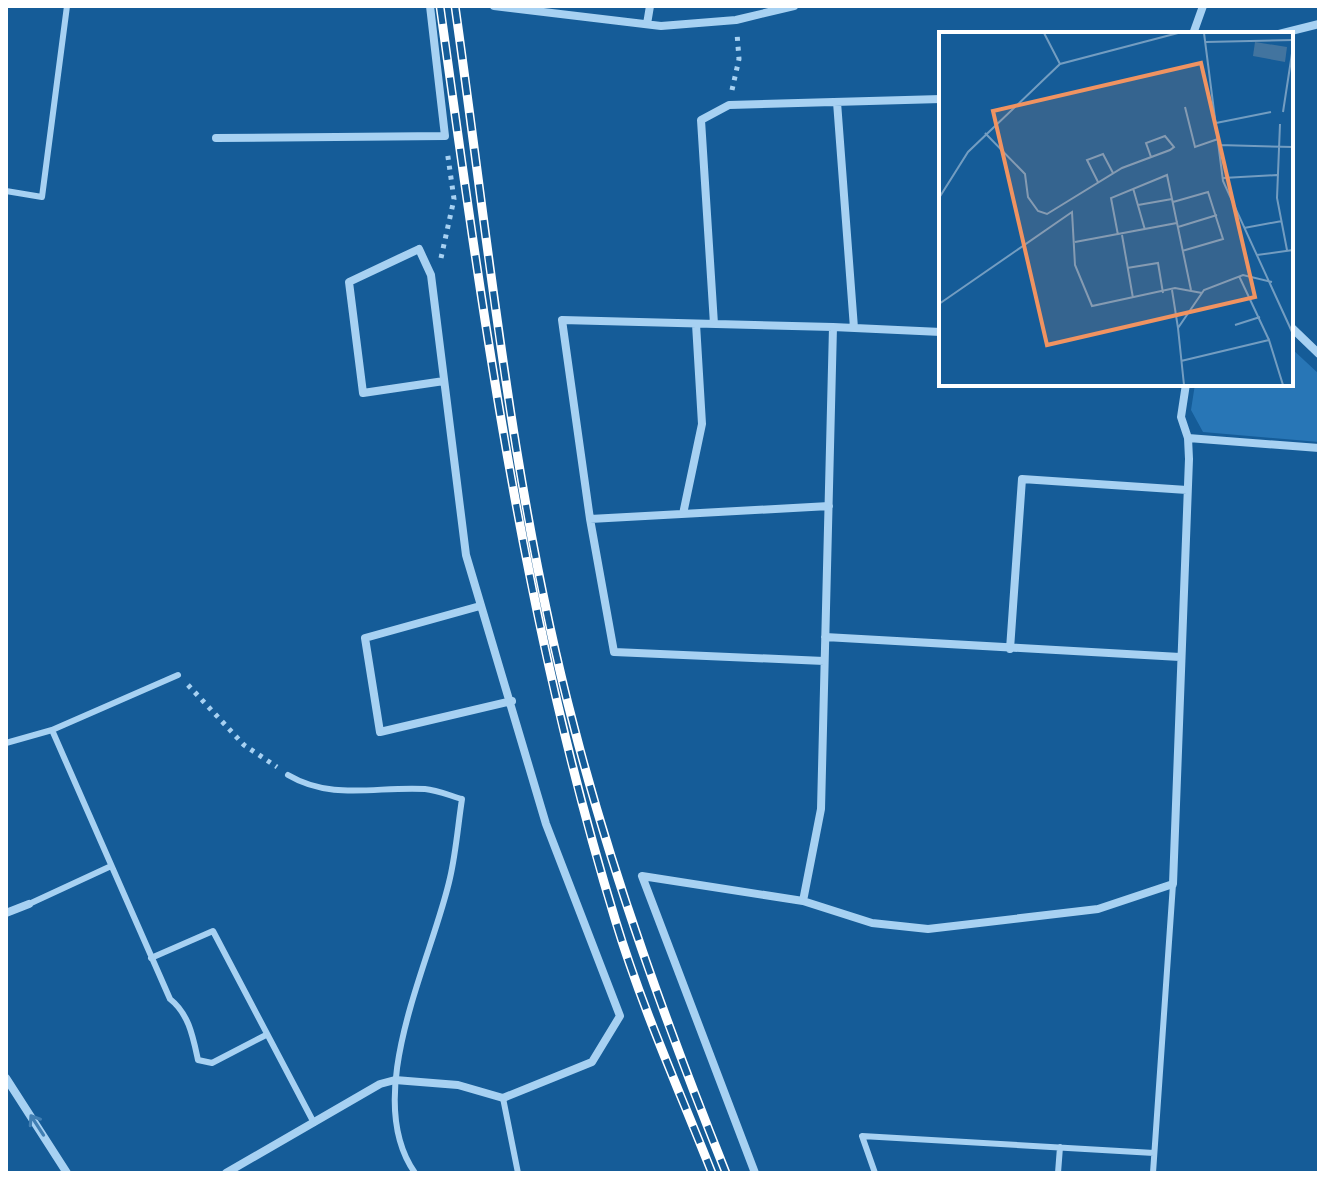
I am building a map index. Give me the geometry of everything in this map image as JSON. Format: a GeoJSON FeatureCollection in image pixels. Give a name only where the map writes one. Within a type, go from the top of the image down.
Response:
{"type":"FeatureCollection","features":[{"type":"Feature","properties":{"kind":"street"},"geometry":{"type":"LineString","coordinates":[[216,138],[445,136],[430,6]]}},
{"type":"Feature","properties":{"kind":"street"},"geometry":{"type":"LineString","coordinates":[[494,6],[647,24],[736,20],[794,6]]}},
{"type":"Feature","properties":{"kind":"street"},"geometry":{"type":"LineString","coordinates":[[647,24],[650,6]]}},
{"type":"Feature","properties":{"kind":"street"},"geometry":{"type":"LineString","coordinates":[[1194,32],[1203,6]]}},
{"type":"Feature","properties":{"kind":"street"},"geometry":{"type":"LineString","coordinates":[[1287,32],[1319,24]]}},
{"type":"Feature","properties":{"kind":"street"},"geometry":{"type":"LineString","coordinates":[[714,324],[701,120],[729,105],[939,99]]}},
{"type":"Feature","properties":{"kind":"street"},"geometry":{"type":"LineString","coordinates":[[837,102],[854,328]]}},
{"type":"Feature","properties":{"kind":"street"},"geometry":{"type":"LineString","coordinates":[[226,1173],[395,1080],[458,1085],[503,1098],[592,1062],[620,1016],[546,824],[512,701],[466,555],[432,281],[419,249],[349,282],[363,393],[444,381]]}},
{"type":"Feature","properties":{"kind":"street"},"geometry":{"type":"LineString","coordinates":[[824,661],[614,652],[590,519],[562,320],[939,332]]}},
{"type":"Feature","properties":{"kind":"street"},"geometry":{"type":"LineString","coordinates":[[683,514],[702,424],[696,324]]}},
{"type":"Feature","properties":{"kind":"street"},"geometry":{"type":"LineString","coordinates":[[803,901],[821,809],[833,327]]}},
{"type":"Feature","properties":{"kind":"street"},"geometry":{"type":"LineString","coordinates":[[1293,329],[1319,354]]}},
{"type":"Feature","properties":{"kind":"street"},"geometry":{"type":"LineString","coordinates":[[755,1173],[642,876],[803,901],[872,923],[928,929],[1098,909],[1173,884],[1187,490],[1188,438],[1181,417],[1186,386]]}},
{"type":"Feature","properties":{"kind":"street"},"geometry":{"type":"LineString","coordinates":[[1188,438],[1319,448]]}},
{"type":"Feature","properties":{"kind":"street"},"geometry":{"type":"LineString","coordinates":[[1010,649],[1022,479],[1187,490]]}},
{"type":"Feature","properties":{"kind":"street"},"geometry":{"type":"LineString","coordinates":[[590,519],[829,506]]}},
{"type":"Feature","properties":{"kind":"street"},"geometry":{"type":"LineString","coordinates":[[480,606],[365,638],[380,732],[512,701]]}},
{"type":"Feature","properties":{"kind":"street"},"geometry":{"type":"LineString","coordinates":[[825,637],[1180,657]]}},
{"type":"Feature","properties":{"kind":"street"},"geometry":{"type":"LineString","coordinates":[[6,913],[29,904]]}},
{"type":"Feature","properties":{"kind":"street"},"geometry":{"type":"LineString","coordinates":[[6,1078],[67,1173]]}},
{"type":"Feature","properties":{"kind":"lane"},"geometry":{"type":"LineString","coordinates":[[6,191],[42,197],[67,6]]}},
{"type":"Feature","properties":{"kind":"lane"},"geometry":{"type":"LineString","coordinates":[[6,743],[52,730],[178,675]]}},
{"type":"Feature","properties":{"kind":"lane"},"geometry":{"type":"LineString","coordinates":[[52,730],[109,867],[170,999],[181,1008],[192,1030],[198,1060],[212,1063],[266,1035]]}},
{"type":"Feature","properties":{"kind":"lane"},"geometry":{"type":"LineString","coordinates":[[288,775],[309,787],[352,791],[428,789],[462,799],[450,879],[431,935],[395,1080],[401,1142],[415,1173]]}},
{"type":"Feature","properties":{"kind":"lane"},"geometry":{"type":"LineString","coordinates":[[29,904],[109,867]]}},
{"type":"Feature","properties":{"kind":"lane"},"geometry":{"type":"LineString","coordinates":[[1153,1173],[1173,884]]}},
{"type":"Feature","properties":{"kind":"lane"},"geometry":{"type":"LineString","coordinates":[[151,958],[213,931],[314,1123]]}},
{"type":"Feature","properties":{"kind":"lane"},"geometry":{"type":"LineString","coordinates":[[503,1098],[518,1173]]}},
{"type":"Feature","properties":{"kind":"lane"},"geometry":{"type":"LineString","coordinates":[[875,1173],[862,1136],[1154,1153]]}},
{"type":"Feature","properties":{"kind":"lane"},"geometry":{"type":"LineString","coordinates":[[1058,1173],[1060,1147]]}},
{"type":"Feature","properties":{"kind":"path"},"geometry":{"type":"LineString","coordinates":[[729,105],[739,59],[736,20]]}},
{"type":"Feature","properties":{"kind":"path"},"geometry":{"type":"LineString","coordinates":[[432,281],[438,272],[454,199],[445,136]]}},
{"type":"Feature","properties":{"kind":"path"},"geometry":{"type":"LineString","coordinates":[[178,675],[244,745],[288,775]]}},
{"type":"Feature","properties":{"kind":"shaded area"},"geometry":{"type":"Polygon","coordinates":[[[1293,350],[1319,374],[1319,442],[1203,432],[1191,410],[1195,386],[1293,386],[1293,350]]]}},
{"type":"Feature","properties":{"kind":"railway"},"geometry":{"type":"LineString","coordinates":[[440,6],[509,466],[555,693],[583,806],[625,951],[712,1173]]}},
{"type":"Feature","properties":{"kind":"railway"},"geometry":{"type":"LineString","coordinates":[[455,6],[504,368],[552,638],[589,784],[624,896],[726,1173]]}}]}
